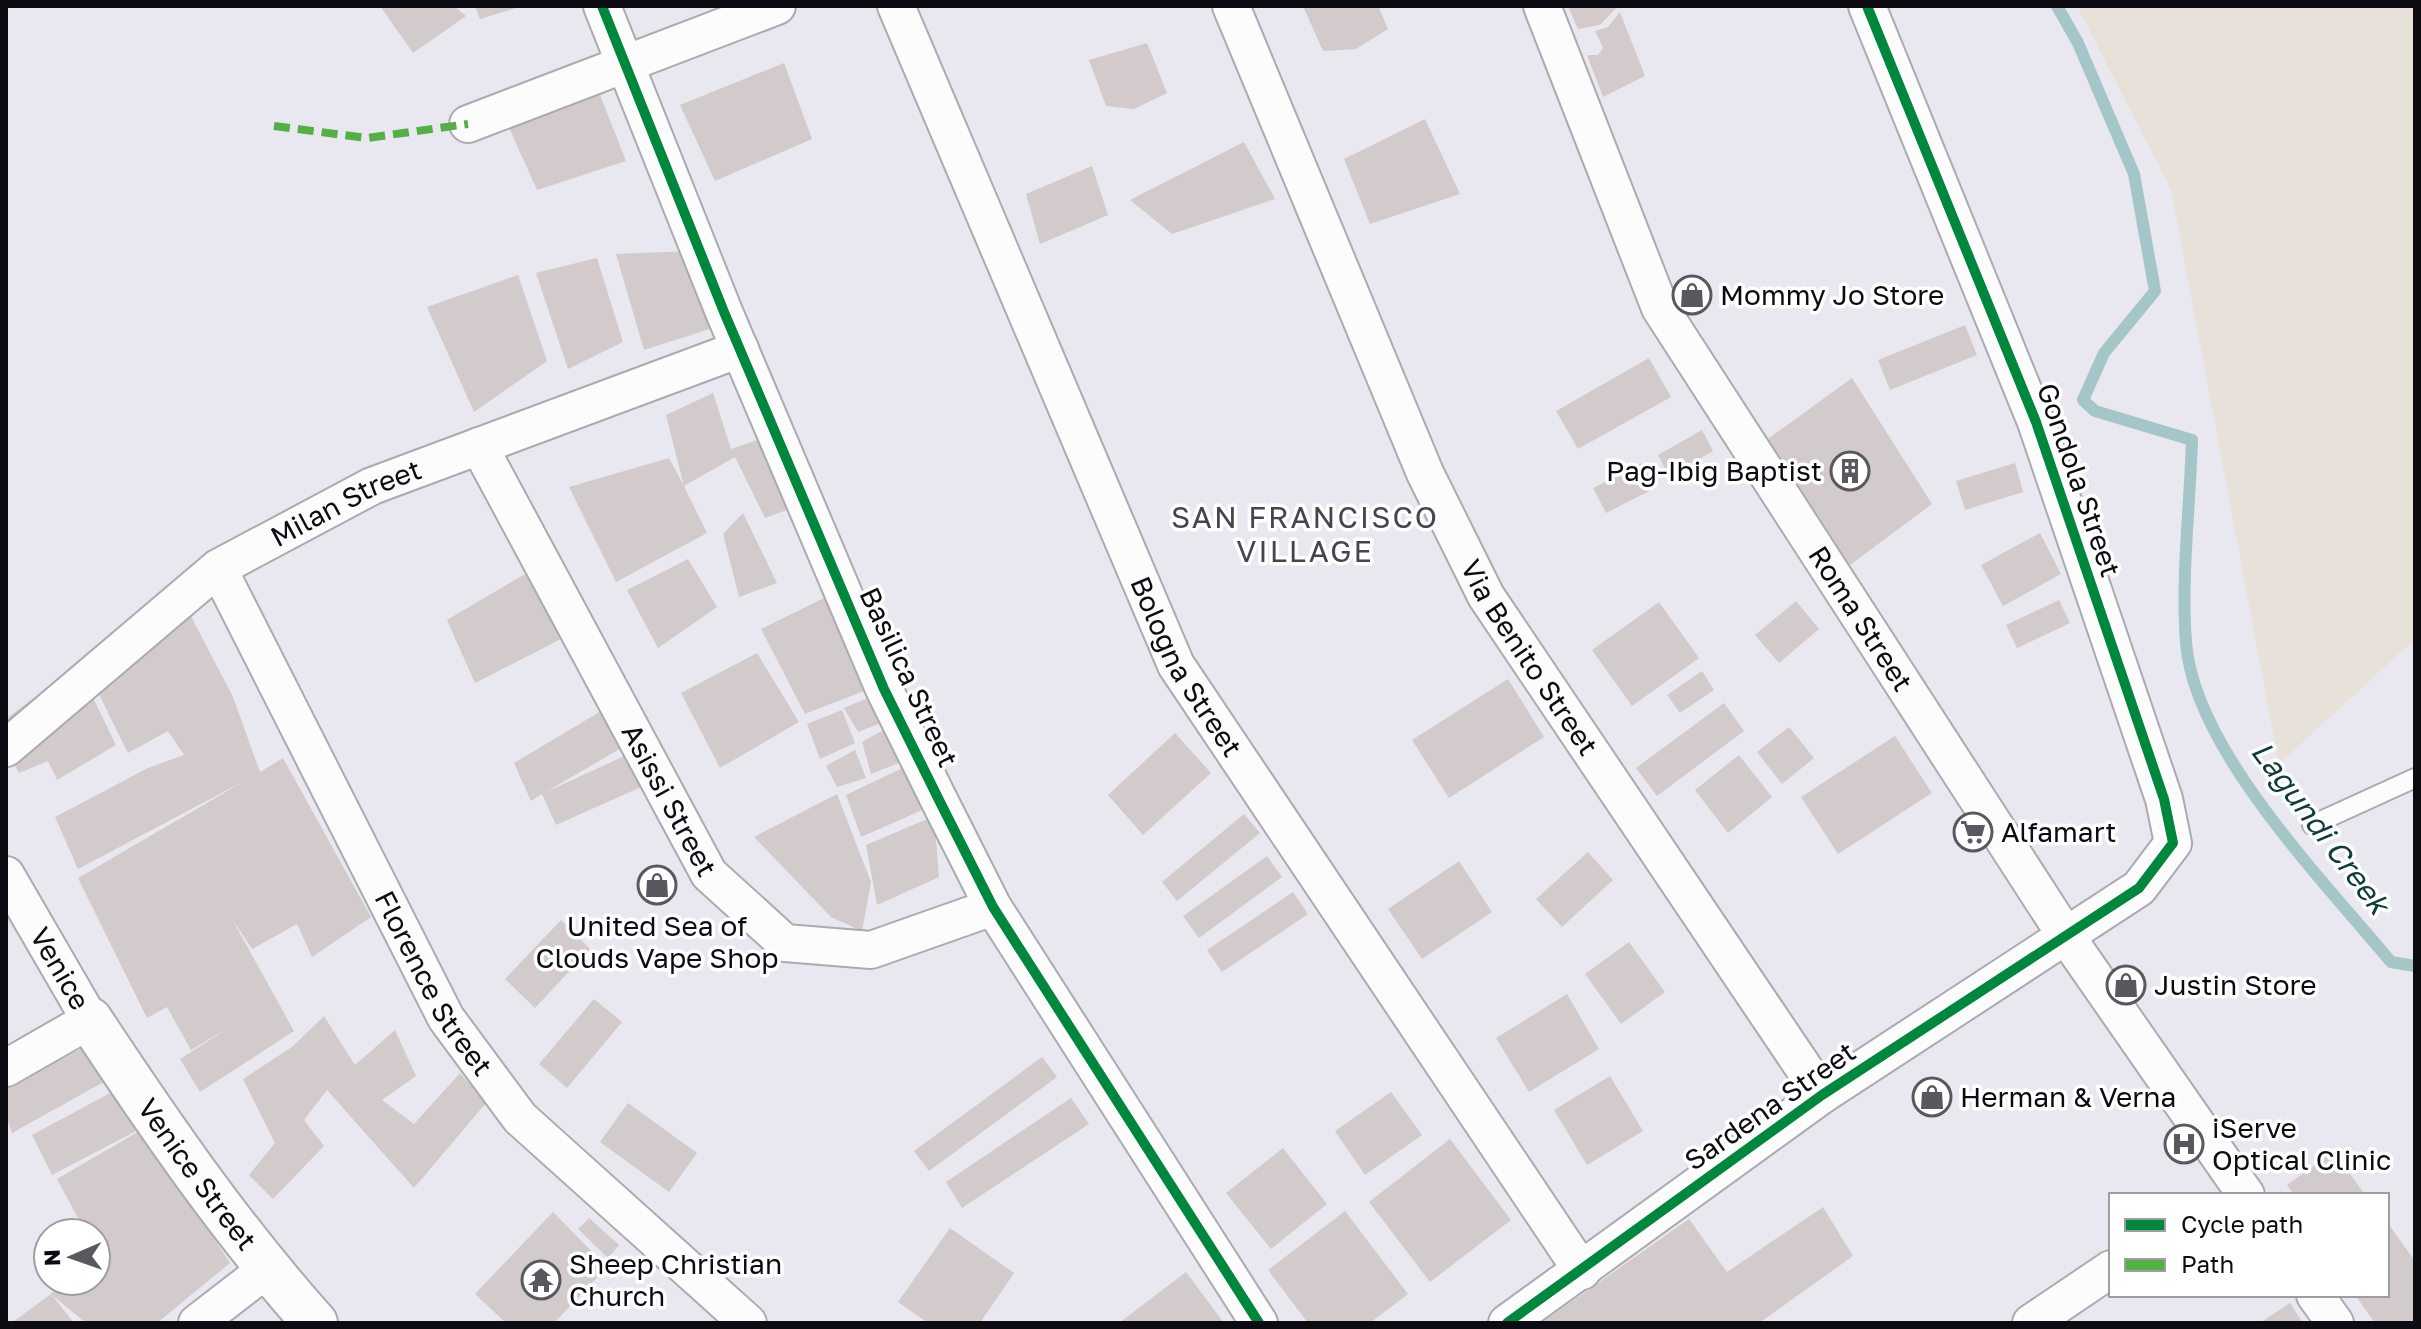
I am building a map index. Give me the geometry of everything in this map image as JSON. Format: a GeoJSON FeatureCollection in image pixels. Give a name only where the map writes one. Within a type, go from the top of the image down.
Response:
{"type":"FeatureCollection","features":[{"type":"Feature","properties":{"kind":"street","name":"Basilica Street"},"geometry":{"type":"LineString","coordinates":[[602,6],[740,349],[884,689],[993,907],[1259,1323]]}},
{"type":"Feature","properties":{"kind":"street"},"geometry":{"type":"LineString","coordinates":[[468,124],[777,6]]}},
{"type":"Feature","properties":{"kind":"street","name":"Bologna Street"},"geometry":{"type":"LineString","coordinates":[[896,6],[1176,665],[1582,1271]]}},
{"type":"Feature","properties":{"kind":"street","name":"Via Benito Street"},"geometry":{"type":"LineString","coordinates":[[1231,6],[1425,473],[1486,596],[1822,1095]]}},
{"type":"Feature","properties":{"kind":"street","name":"Roma Street"},"geometry":{"type":"LineString","coordinates":[[1542,6],[1660,308],[2066,936],[2235,1191]]}},
{"type":"Feature","properties":{"kind":"street","name":"Gondola Street"},"geometry":{"type":"LineString","coordinates":[[1867,6],[2036,422],[2167,814],[2173,843],[2139,888],[2066,936]]}},
{"type":"Feature","properties":{"kind":"street","name":"Milan Street"},"geometry":{"type":"LineString","coordinates":[[6,748],[218,568],[372,486],[740,349]]}},
{"type":"Feature","properties":{"kind":"street","name":"Asissi Street"},"geometry":{"type":"LineString","coordinates":[[479,446],[709,874],[785,943],[871,950],[993,907]]}},
{"type":"Feature","properties":{"kind":"street","name":"Florence Street"},"geometry":{"type":"LineString","coordinates":[[218,568],[446,1018],[520,1118],[748,1323]]}},
{"type":"Feature","properties":{"kind":"street","name":"Venice"},"geometry":{"type":"LineString","coordinates":[[6,875],[90,1020]]}},
{"type":"Feature","properties":{"kind":"street","name":"Sardena Street"},"geometry":{"type":"LineString","coordinates":[[1507,1323],[1822,1095],[2066,936]]}},
{"type":"Feature","properties":{"kind":"street"},"geometry":{"type":"LineString","coordinates":[[6,1068],[90,1020]]}},
{"type":"Feature","properties":{"kind":"street","name":"Venice Street"},"geometry":{"type":"LineString","coordinates":[[90,1020],[177,1152],[267,1269],[315,1323]]}},
{"type":"Feature","properties":{"kind":"street"},"geometry":{"type":"LineString","coordinates":[[197,1323],[267,1269]]}},
{"type":"Feature","properties":{"kind":"street"},"geometry":{"type":"LineString","coordinates":[[2031,1323],[2109,1270]]}},
{"type":"Feature","properties":{"kind":"street"},"geometry":{"type":"LineString","coordinates":[[2316,1297],[2335,1323]]}},
{"type":"Feature","properties":{"kind":"lane"},"geometry":{"type":"LineString","coordinates":[[2312,825],[2415,778]]}},
{"type":"Feature","properties":{"kind":"shaded area"},"geometry":{"type":"Polygon","coordinates":[[[2077,6],[2415,6],[2415,639],[2279,764],[2171,190],[2077,6]]]}},
{"type":"Feature","properties":{"kind":"building"},"geometry":{"type":"Polygon","coordinates":[[[380,6],[454,6],[466,16],[413,53],[380,6]]]}},
{"type":"Feature","properties":{"kind":"building"},"geometry":{"type":"Polygon","coordinates":[[[475,6],[519,6],[519,7],[480,19],[475,6]]]}},
{"type":"Feature","properties":{"kind":"building"},"geometry":{"type":"Polygon","coordinates":[[[1303,6],[1378,6],[1388,29],[1356,49],[1323,51],[1303,6]]]}},
{"type":"Feature","properties":{"kind":"building"},"geometry":{"type":"Polygon","coordinates":[[[1568,6],[1618,6],[1600,25],[1578,29],[1568,6]]]}},
{"type":"Feature","properties":{"kind":"building"},"geometry":{"type":"Polygon","coordinates":[[[1620,12],[1645,76],[1603,97],[1587,55],[1598,55],[1603,48],[1595,31],[1608,27],[1620,12]]]}},
{"type":"Feature","properties":{"kind":"building"},"geometry":{"type":"Polygon","coordinates":[[[1147,43],[1167,93],[1134,109],[1106,106],[1089,60],[1147,43]]]}},
{"type":"Feature","properties":{"kind":"building"},"geometry":{"type":"Polygon","coordinates":[[[784,63],[812,139],[715,181],[680,105],[784,63]]]}},
{"type":"Feature","properties":{"kind":"building"},"geometry":{"type":"Polygon","coordinates":[[[597,87],[626,161],[537,190],[506,121],[597,87]]]}},
{"type":"Feature","properties":{"kind":"building"},"geometry":{"type":"Polygon","coordinates":[[[1425,119],[1460,194],[1370,224],[1344,159],[1425,119]]]}},
{"type":"Feature","properties":{"kind":"building"},"geometry":{"type":"Polygon","coordinates":[[[1244,142],[1275,199],[1172,234],[1130,200],[1244,142]]]}},
{"type":"Feature","properties":{"kind":"building"},"geometry":{"type":"Polygon","coordinates":[[[1092,166],[1108,215],[1040,244],[1026,194],[1092,166]]]}},
{"type":"Feature","properties":{"kind":"building"},"geometry":{"type":"Polygon","coordinates":[[[691,251],[722,325],[644,350],[616,254],[691,251]]]}},
{"type":"Feature","properties":{"kind":"building"},"geometry":{"type":"Polygon","coordinates":[[[597,258],[623,342],[568,369],[536,273],[597,258]]]}},
{"type":"Feature","properties":{"kind":"building"},"geometry":{"type":"Polygon","coordinates":[[[518,275],[547,361],[474,412],[427,307],[518,275]]]}},
{"type":"Feature","properties":{"kind":"building"},"geometry":{"type":"Polygon","coordinates":[[[1965,325],[1977,355],[1890,390],[1878,360],[1965,325]]]}},
{"type":"Feature","properties":{"kind":"building"},"geometry":{"type":"Polygon","coordinates":[[[1649,358],[1671,397],[1578,449],[1556,411],[1649,358]]]}},
{"type":"Feature","properties":{"kind":"building","name":"Pag-Ibig Baptist"},"geometry":{"type":"Polygon","coordinates":[[[1852,378],[1932,504],[1850,565],[1768,439],[1852,378]]]}},
{"type":"Feature","properties":{"kind":"building"},"geometry":{"type":"Polygon","coordinates":[[[713,393],[731,449],[775,434],[795,507],[765,518],[735,457],[684,486],[666,415],[713,393]]]}},
{"type":"Feature","properties":{"kind":"building"},"geometry":{"type":"Polygon","coordinates":[[[1702,430],[1713,451],[1669,476],[1658,455],[1702,430]]]}},
{"type":"Feature","properties":{"kind":"building"},"geometry":{"type":"Polygon","coordinates":[[[669,458],[707,533],[616,582],[569,487],[669,458]]]}},
{"type":"Feature","properties":{"kind":"building"},"geometry":{"type":"Polygon","coordinates":[[[1642,463],[1655,488],[1606,513],[1593,488],[1642,463]]]}},
{"type":"Feature","properties":{"kind":"building"},"geometry":{"type":"Polygon","coordinates":[[[2015,463],[2023,492],[1965,510],[1956,481],[2015,463]]]}},
{"type":"Feature","properties":{"kind":"building"},"geometry":{"type":"Polygon","coordinates":[[[743,513],[777,583],[739,597],[723,534],[743,513]]]}},
{"type":"Feature","properties":{"kind":"building"},"geometry":{"type":"Polygon","coordinates":[[[2040,533],[2061,574],[2003,606],[1981,565],[2040,533]]]}},
{"type":"Feature","properties":{"kind":"building"},"geometry":{"type":"Polygon","coordinates":[[[688,559],[717,607],[658,648],[627,590],[688,559]]]}},
{"type":"Feature","properties":{"kind":"building"},"geometry":{"type":"Polygon","coordinates":[[[525,574],[563,638],[475,683],[447,620],[525,574]]]}},
{"type":"Feature","properties":{"kind":"building"},"geometry":{"type":"Polygon","coordinates":[[[826,597],[869,689],[805,714],[761,629],[826,597]]]}},
{"type":"Feature","properties":{"kind":"building"},"geometry":{"type":"Polygon","coordinates":[[[2059,600],[2070,623],[2017,648],[2006,625],[2059,600]]]}},
{"type":"Feature","properties":{"kind":"building"},"geometry":{"type":"Polygon","coordinates":[[[183,601],[233,697],[260,772],[283,758],[371,917],[312,957],[297,924],[252,949],[232,919],[294,1031],[200,1092],[180,1059],[230,1027],[191,1050],[167,1007],[147,1018],[78,878],[248,779],[78,869],[55,817],[148,768],[184,755],[168,731],[128,753],[82,660],[183,601]]]}},
{"type":"Feature","properties":{"kind":"building"},"geometry":{"type":"Polygon","coordinates":[[[1796,601],[1819,629],[1779,663],[1755,635],[1796,601]]]}},
{"type":"Feature","properties":{"kind":"building"},"geometry":{"type":"Polygon","coordinates":[[[1659,602],[1699,658],[1632,706],[1592,650],[1659,602]]]}},
{"type":"Feature","properties":{"kind":"building"},"geometry":{"type":"Polygon","coordinates":[[[757,653],[799,722],[720,768],[681,693],[757,653]]]}},
{"type":"Feature","properties":{"kind":"building"},"geometry":{"type":"Polygon","coordinates":[[[77,665],[116,745],[57,780],[48,761],[19,773],[6,749],[6,719],[77,665]]]}},
{"type":"Feature","properties":{"kind":"building"},"geometry":{"type":"Polygon","coordinates":[[[1702,671],[1714,690],[1680,713],[1667,695],[1702,671]]]}},
{"type":"Feature","properties":{"kind":"building"},"geometry":{"type":"Polygon","coordinates":[[[1508,679],[1544,737],[1449,798],[1412,740],[1508,679]]]}},
{"type":"Feature","properties":{"kind":"building"},"geometry":{"type":"Polygon","coordinates":[[[875,695],[886,721],[858,732],[844,708],[875,695]]]}},
{"type":"Feature","properties":{"kind":"building"},"geometry":{"type":"Polygon","coordinates":[[[1724,703],[1744,731],[1657,796],[1636,768],[1724,703]]]}},
{"type":"Feature","properties":{"kind":"building"},"geometry":{"type":"Polygon","coordinates":[[[608,707],[628,744],[546,792],[631,753],[650,783],[556,825],[542,794],[531,801],[514,763],[608,707]]]}},
{"type":"Feature","properties":{"kind":"building"},"geometry":{"type":"Polygon","coordinates":[[[842,710],[855,743],[820,759],[807,724],[842,710]]]}},
{"type":"Feature","properties":{"kind":"building"},"geometry":{"type":"Polygon","coordinates":[[[1789,727],[1814,758],[1782,784],[1757,752],[1789,727]]]}},
{"type":"Feature","properties":{"kind":"building"},"geometry":{"type":"Polygon","coordinates":[[[887,728],[904,761],[871,774],[862,742],[887,728]]]}},
{"type":"Feature","properties":{"kind":"building"},"geometry":{"type":"Polygon","coordinates":[[[1175,733],[1211,773],[1143,835],[1108,795],[1175,733]]]}},
{"type":"Feature","properties":{"kind":"building"},"geometry":{"type":"Polygon","coordinates":[[[1895,736],[1932,793],[1838,854],[1801,797],[1895,736]]]}},
{"type":"Feature","properties":{"kind":"building"},"geometry":{"type":"Polygon","coordinates":[[[855,750],[866,778],[837,787],[826,766],[855,750]]]}},
{"type":"Feature","properties":{"kind":"building"},"geometry":{"type":"Polygon","coordinates":[[[1739,755],[1772,797],[1728,833],[1695,790],[1739,755]]]}},
{"type":"Feature","properties":{"kind":"building"},"geometry":{"type":"Polygon","coordinates":[[[915,762],[936,804],[861,837],[846,795],[915,762]]]}},
{"type":"Feature","properties":{"kind":"building"},"geometry":{"type":"Polygon","coordinates":[[[837,794],[871,882],[862,931],[831,917],[754,837],[837,794]]]}},
{"type":"Feature","properties":{"kind":"building"},"geometry":{"type":"Polygon","coordinates":[[[1244,814],[1260,833],[1177,901],[1162,882],[1244,814]]]}},
{"type":"Feature","properties":{"kind":"building"},"geometry":{"type":"Polygon","coordinates":[[[934,816],[939,877],[877,905],[866,845],[934,816]]]}},
{"type":"Feature","properties":{"kind":"building"},"geometry":{"type":"Polygon","coordinates":[[[1588,852],[1613,880],[1562,927],[1536,899],[1588,852]]]}},
{"type":"Feature","properties":{"kind":"building"},"geometry":{"type":"Polygon","coordinates":[[[1267,856],[1282,877],[1199,938],[1183,916],[1267,856]]]}},
{"type":"Feature","properties":{"kind":"building"},"geometry":{"type":"Polygon","coordinates":[[[1459,861],[1492,912],[1422,959],[1388,909],[1459,861]]]}},
{"type":"Feature","properties":{"kind":"building","name":"United Sea of Clouds Vape Shop"},"geometry":{"type":"Polygon","coordinates":[[[660,875],[668,888],[655,896],[646,883],[660,875]]]}},
{"type":"Feature","properties":{"kind":"building"},"geometry":{"type":"Polygon","coordinates":[[[1293,892],[1308,914],[1222,972],[1207,950],[1293,892]]]}},
{"type":"Feature","properties":{"kind":"building"},"geometry":{"type":"Polygon","coordinates":[[[561,920],[590,949],[535,1008],[505,979],[561,920]]]}},
{"type":"Feature","properties":{"kind":"building"},"geometry":{"type":"Polygon","coordinates":[[[1629,942],[1665,992],[1621,1024],[1585,974],[1629,942]]]}},
{"type":"Feature","properties":{"kind":"building"},"geometry":{"type":"Polygon","coordinates":[[[1567,994],[1599,1049],[1529,1092],[1496,1038],[1567,994]]]}},
{"type":"Feature","properties":{"kind":"building"},"geometry":{"type":"Polygon","coordinates":[[[594,999],[622,1022],[567,1088],[539,1064],[594,999]]]}},
{"type":"Feature","properties":{"kind":"building"},"geometry":{"type":"Polygon","coordinates":[[[324,1016],[355,1065],[395,1030],[416,1076],[382,1100],[414,1124],[460,1073],[486,1103],[414,1188],[327,1090],[304,1120],[324,1146],[273,1199],[249,1175],[275,1143],[243,1079],[292,1047],[324,1016]]]}},
{"type":"Feature","properties":{"kind":"building"},"geometry":{"type":"Polygon","coordinates":[[[94,1042],[109,1079],[12,1133],[6,1116],[6,1088],[94,1042]]]}},
{"type":"Feature","properties":{"kind":"building"},"geometry":{"type":"Polygon","coordinates":[[[1042,1057],[1057,1077],[929,1171],[914,1151],[1042,1057]]]}},
{"type":"Feature","properties":{"kind":"building"},"geometry":{"type":"Polygon","coordinates":[[[1610,1076],[1643,1131],[1587,1165],[1554,1110],[1610,1076]]]}},
{"type":"Feature","properties":{"kind":"building"},"geometry":{"type":"Polygon","coordinates":[[[114,1091],[138,1130],[52,1175],[32,1135],[114,1091]]]}},
{"type":"Feature","properties":{"kind":"building"},"geometry":{"type":"Polygon","coordinates":[[[1391,1092],[1422,1135],[1365,1175],[1335,1131],[1391,1092]]]}},
{"type":"Feature","properties":{"kind":"building"},"geometry":{"type":"Polygon","coordinates":[[[1071,1098],[1089,1124],[962,1208],[946,1182],[1071,1098]]]}},
{"type":"Feature","properties":{"kind":"building"},"geometry":{"type":"Polygon","coordinates":[[[628,1103],[697,1153],[669,1192],[600,1142],[628,1103]]]}},
{"type":"Feature","properties":{"kind":"building"},"geometry":{"type":"Polygon","coordinates":[[[143,1129],[230,1263],[157,1323],[86,1323],[55,1297],[112,1297],[112,1217],[77,1217],[57,1179],[143,1129]]]}},
{"type":"Feature","properties":{"kind":"building"},"geometry":{"type":"Polygon","coordinates":[[[1450,1139],[1511,1220],[1430,1282],[1369,1202],[1450,1139]]]}},
{"type":"Feature","properties":{"kind":"building"},"geometry":{"type":"Polygon","coordinates":[[[1283,1148],[1327,1204],[1271,1249],[1226,1193],[1283,1148]]]}},
{"type":"Feature","properties":{"kind":"building"},"geometry":{"type":"Polygon","coordinates":[[[2334,1151],[2364,1193],[2293,1193],[2287,1185],[2334,1151]]]}},
{"type":"Feature","properties":{"kind":"building"},"geometry":{"type":"Polygon","coordinates":[[[1823,1207],[1853,1256],[1759,1323],[1541,1323],[1689,1219],[1727,1272],[1823,1207]]]}},
{"type":"Feature","properties":{"kind":"building"},"geometry":{"type":"Polygon","coordinates":[[[1345,1211],[1408,1294],[1370,1323],[1308,1323],[1268,1270],[1345,1211]]]}},
{"type":"Feature","properties":{"kind":"building","name":"Sheep Christian Church"},"geometry":{"type":"Polygon","coordinates":[[[553,1212],[607,1267],[554,1323],[506,1323],[475,1294],[553,1212]]]}},
{"type":"Feature","properties":{"kind":"building"},"geometry":{"type":"Polygon","coordinates":[[[589,1218],[619,1245],[608,1258],[578,1229],[589,1218]]]}},
{"type":"Feature","properties":{"kind":"building"},"geometry":{"type":"Polygon","coordinates":[[[2389,1225],[2415,1261],[2415,1323],[2375,1323],[2356,1297],[2389,1297],[2389,1225]]]}},
{"type":"Feature","properties":{"kind":"building"},"geometry":{"type":"Polygon","coordinates":[[[950,1228],[1014,1273],[980,1323],[928,1323],[898,1302],[950,1228]]]}},
{"type":"Feature","properties":{"kind":"building"},"geometry":{"type":"Polygon","coordinates":[[[1186,1272],[1224,1323],[1119,1323],[1186,1272]]]}},
{"type":"Feature","properties":{"kind":"building"},"geometry":{"type":"Polygon","coordinates":[[[47,1297],[53,1297],[74,1323],[14,1321],[47,1297]]]}},
{"type":"Feature","properties":{"kind":"building"},"geometry":{"type":"Polygon","coordinates":[[[2290,1303],[2303,1323],[2260,1323],[2290,1303]]]}},
{"type":"Feature","properties":{"kind":"waterway","name":"Lagundi Creek"},"geometry":{"type":"LineString","coordinates":[[2057,6],[2078,43],[2134,174],[2155,291],[2104,353],[2083,400],[2095,411],[2192,440],[2185,618],[2194,683],[2212,725],[2236,768],[2266,811],[2391,962],[2415,966]]}},
{"type":"Feature","properties":{"kind":"marked path"},"geometry":{"type":"LineString","coordinates":[[274,126],[367,138],[468,124]]}},
{"type":"Feature","properties":{"kind":"cycle path"},"geometry":{"type":"LineString","coordinates":[[602,6],[724,312],[884,689],[940,802],[993,907],[1259,1323]]}},
{"type":"Feature","properties":{"kind":"cycle path"},"geometry":{"type":"LineString","coordinates":[[1507,1323],[1822,1095],[2139,888],[2173,843],[2164,799],[2036,422],[1867,6]]}},
{"type":"Feature","properties":{"kind":"place","name":"Mommy Jo Store"},"geometry":{"type":"Point","coordinates":[1692,295]}},
{"type":"Feature","properties":{"kind":"place","name":"Pag-Ibig Baptist"},"geometry":{"type":"Point","coordinates":[1850,471]}},
{"type":"Feature","properties":{"kind":"place","name":"Alfamart"},"geometry":{"type":"Point","coordinates":[1973,832]}},
{"type":"Feature","properties":{"kind":"place","name":"United Sea of Clouds Vape Shop"},"geometry":{"type":"Point","coordinates":[657,885]}},
{"type":"Feature","properties":{"kind":"place","name":"Justin Store"},"geometry":{"type":"Point","coordinates":[2126,985]}},
{"type":"Feature","properties":{"kind":"place","name":"Herman & Verna"},"geometry":{"type":"Point","coordinates":[1932,1097]}},
{"type":"Feature","properties":{"kind":"place","name":"iServe Optical Clinic"},"geometry":{"type":"Point","coordinates":[2184,1144]}},
{"type":"Feature","properties":{"kind":"place","name":"Sheep Christian Church"},"geometry":{"type":"Point","coordinates":[541,1280]}},
{"type":"Feature","properties":{"kind":"district","name":"SAN FRANCISCO VILLAGE"},"geometry":{"type":"Point","coordinates":[1305,535]}}]}
